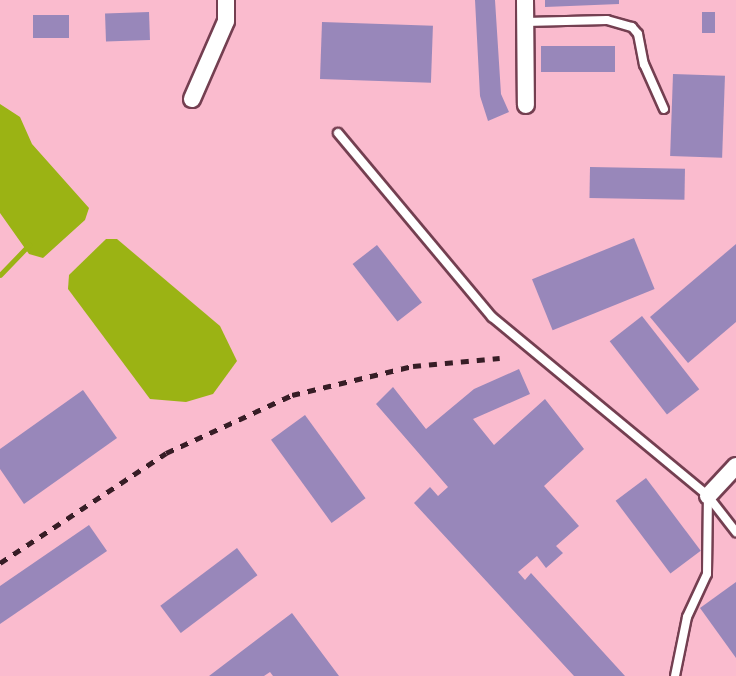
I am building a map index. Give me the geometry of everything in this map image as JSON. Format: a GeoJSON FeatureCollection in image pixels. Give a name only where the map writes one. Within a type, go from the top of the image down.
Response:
{"type":"FeatureCollection","features":[{"type":"Feature","properties":{"kind":"street"},"geometry":{"type":"LineString","coordinates":[[192,99],[226,21],[226,0]]}},
{"type":"Feature","properties":{"kind":"street"},"geometry":{"type":"LineString","coordinates":[[525,0],[526,105]]}},
{"type":"Feature","properties":{"kind":"street"},"geometry":{"type":"LineString","coordinates":[[708,496],[736,466]]}},
{"type":"Feature","properties":{"kind":"lane"},"geometry":{"type":"LineString","coordinates":[[525,22],[607,20],[632,27],[638,34],[644,64],[664,109]]}},
{"type":"Feature","properties":{"kind":"lane"},"geometry":{"type":"LineString","coordinates":[[338,133],[492,317],[708,496],[736,532]]}},
{"type":"Feature","properties":{"kind":"lane"},"geometry":{"type":"LineString","coordinates":[[675,676],[687,617],[707,574],[708,496]]}},
{"type":"Feature","properties":{"kind":"shaded area"},"geometry":{"type":"Polygon","coordinates":[[[0,104],[20,117],[32,144],[89,208],[85,220],[43,258],[29,254],[0,213],[0,104]]]}},
{"type":"Feature","properties":{"kind":"shaded area"},"geometry":{"type":"Polygon","coordinates":[[[106,239],[117,239],[220,326],[237,361],[213,394],[186,402],[150,399],[68,289],[69,275],[106,239]]]}},
{"type":"Feature","properties":{"kind":"building"},"geometry":{"type":"Polygon","coordinates":[[[475,0],[495,0],[501,94],[509,112],[488,121],[480,96],[475,0]]]}},
{"type":"Feature","properties":{"kind":"building"},"geometry":{"type":"Polygon","coordinates":[[[545,0],[619,0],[619,4],[545,7],[545,0]]]}},
{"type":"Feature","properties":{"kind":"building"},"geometry":{"type":"Polygon","coordinates":[[[149,12],[150,40],[106,42],[105,14],[149,12]]]}},
{"type":"Feature","properties":{"kind":"building"},"geometry":{"type":"Polygon","coordinates":[[[702,12],[715,12],[715,33],[702,33],[702,12]]]}},
{"type":"Feature","properties":{"kind":"building"},"geometry":{"type":"Polygon","coordinates":[[[33,15],[69,15],[69,38],[33,38],[33,15]]]}},
{"type":"Feature","properties":{"kind":"building"},"geometry":{"type":"Polygon","coordinates":[[[322,22],[433,26],[431,83],[320,79],[322,22]]]}},
{"type":"Feature","properties":{"kind":"building"},"geometry":{"type":"Polygon","coordinates":[[[541,46],[615,46],[615,72],[541,72],[541,46]]]}},
{"type":"Feature","properties":{"kind":"building"},"geometry":{"type":"Polygon","coordinates":[[[673,74],[725,76],[722,158],[670,156],[673,74]]]}},
{"type":"Feature","properties":{"kind":"building"},"geometry":{"type":"Polygon","coordinates":[[[590,167],[685,169],[684,200],[589,198],[590,167]]]}},
{"type":"Feature","properties":{"kind":"building"},"geometry":{"type":"Polygon","coordinates":[[[634,238],[655,289],[553,330],[532,279],[634,238]]]}},
{"type":"Feature","properties":{"kind":"building"},"geometry":{"type":"Polygon","coordinates":[[[736,244],[736,322],[688,363],[650,317],[736,244]]]}},
{"type":"Feature","properties":{"kind":"building"},"geometry":{"type":"Polygon","coordinates":[[[377,245],[422,303],[398,322],[353,264],[377,245]]]}},
{"type":"Feature","properties":{"kind":"building"},"geometry":{"type":"Polygon","coordinates":[[[642,316],[699,389],[667,415],[610,341],[642,316]]]}},
{"type":"Feature","properties":{"kind":"building"},"geometry":{"type":"Polygon","coordinates":[[[519,369],[530,394],[473,419],[494,445],[545,399],[584,449],[544,486],[579,526],[556,546],[563,553],[546,568],[537,556],[518,572],[525,580],[531,573],[625,676],[574,676],[414,503],[430,487],[438,496],[448,487],[376,404],[393,387],[426,429],[474,389],[519,369]]]}},
{"type":"Feature","properties":{"kind":"building"},"geometry":{"type":"Polygon","coordinates":[[[83,390],[117,438],[24,504],[0,469],[0,449],[83,390]]]}},
{"type":"Feature","properties":{"kind":"building"},"geometry":{"type":"Polygon","coordinates":[[[305,415],[366,498],[332,523],[271,440],[305,415]]]}},
{"type":"Feature","properties":{"kind":"building"},"geometry":{"type":"Polygon","coordinates":[[[646,478],[701,551],[670,574],[616,501],[646,478]]]}},
{"type":"Feature","properties":{"kind":"building"},"geometry":{"type":"Polygon","coordinates":[[[89,525],[107,551],[0,624],[0,586],[89,525]]]}},
{"type":"Feature","properties":{"kind":"building"},"geometry":{"type":"Polygon","coordinates":[[[237,548],[257,575],[181,633],[160,606],[237,548]]]}},
{"type":"Feature","properties":{"kind":"building"},"geometry":{"type":"Polygon","coordinates":[[[736,582],[736,658],[700,608],[736,582]]]}},
{"type":"Feature","properties":{"kind":"building"},"geometry":{"type":"Polygon","coordinates":[[[292,613],[339,676],[273,676],[270,672],[264,676],[209,676],[292,613]]]}},
{"type":"Feature","properties":{"kind":"waterway"},"geometry":{"type":"LineString","coordinates":[[0,275],[29,245]]}},
{"type":"Feature","properties":{"kind":"railway"},"geometry":{"type":"LineString","coordinates":[[0,563],[166,453],[292,395],[413,366],[500,358]]}}]}
